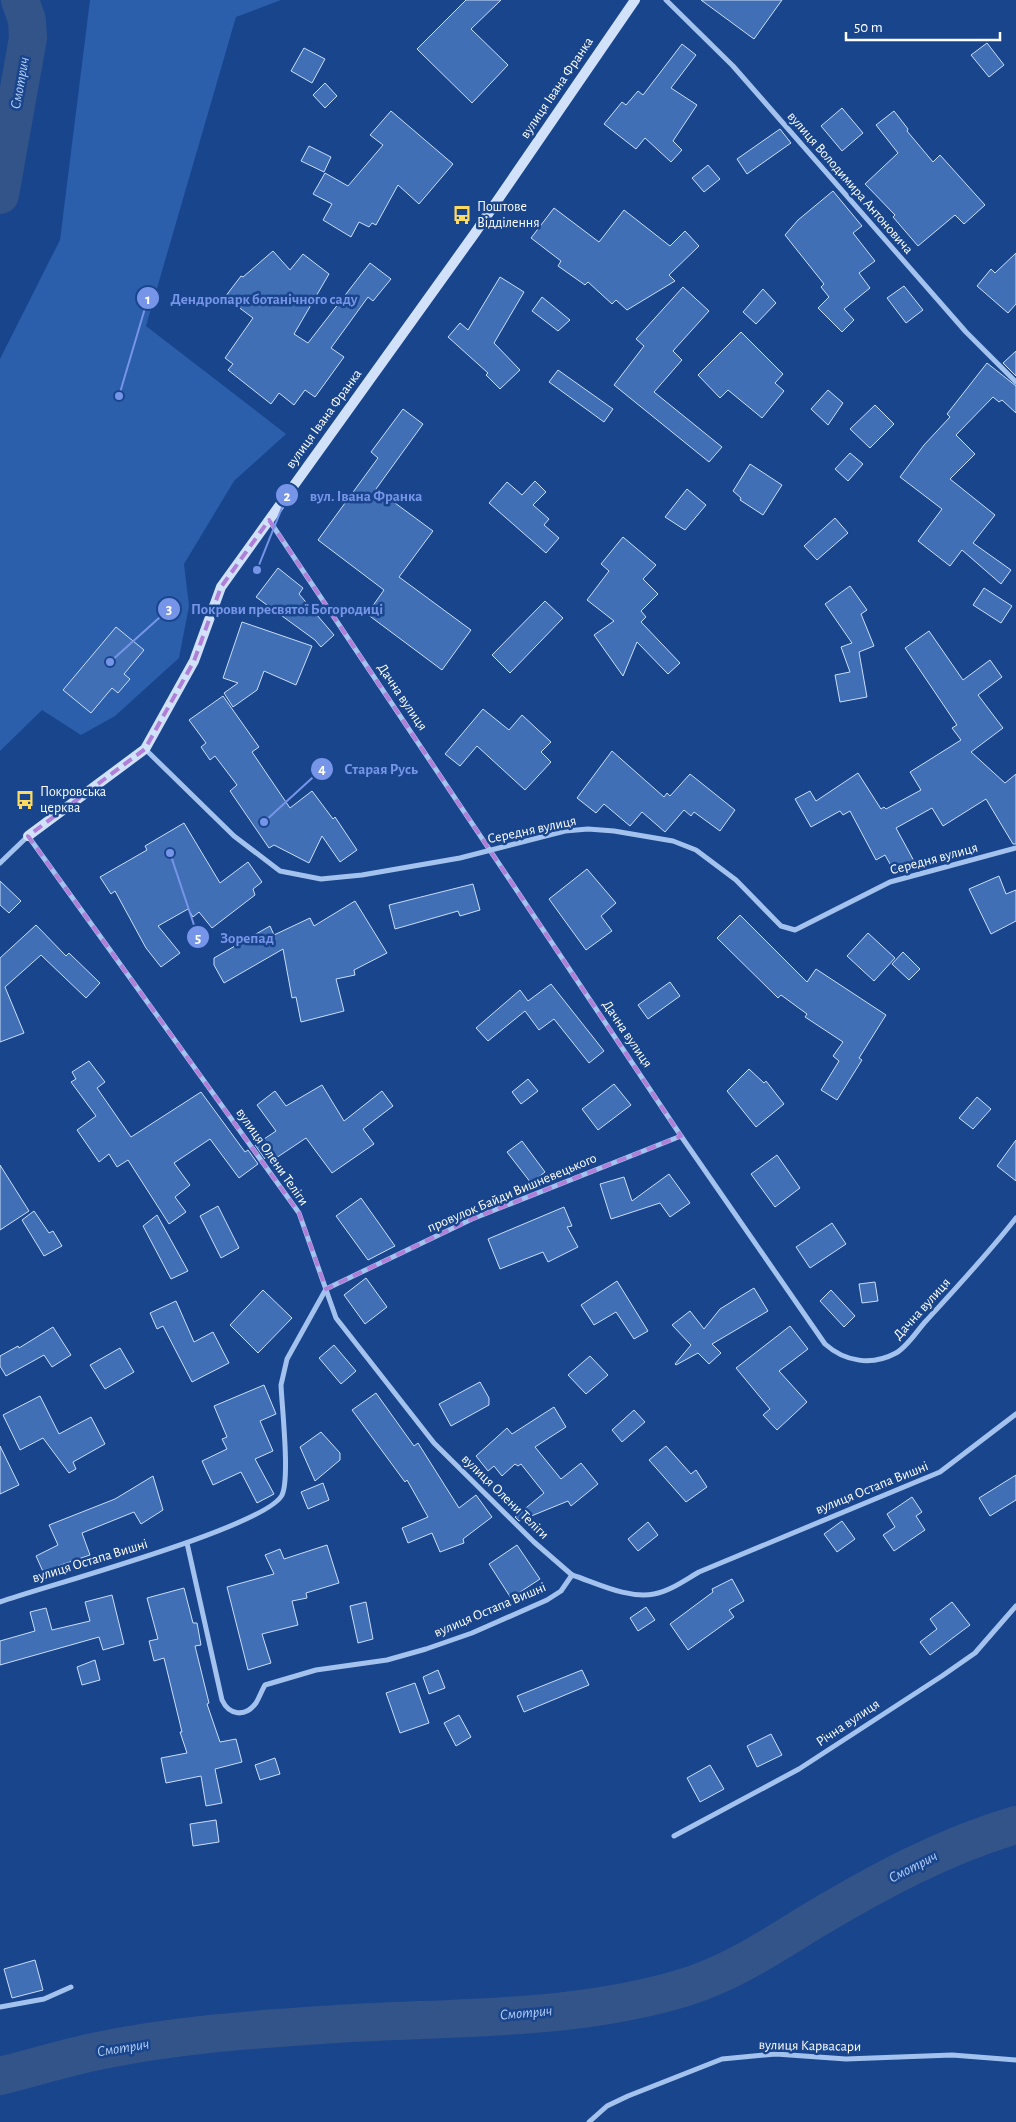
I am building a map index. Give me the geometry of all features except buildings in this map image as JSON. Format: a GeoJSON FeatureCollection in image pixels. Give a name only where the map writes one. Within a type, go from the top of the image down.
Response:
{"type":"FeatureCollection","features":[{"type":"Feature","properties":{"kind":"street","name":"вулиця Івана Франка"},"geometry":{"type":"LineString","coordinates":[[28,836],[145,749],[194,661],[221,587],[475,233],[635,0]]}},
{"type":"Feature","properties":{"kind":"street","name":"вулиця Володимира Антоновича"},"geometry":{"type":"LineString","coordinates":[[666,0],[733,66],[966,332],[1016,382]]}},
{"type":"Feature","properties":{"kind":"street","name":"Дачна вулиця"},"geometry":{"type":"LineString","coordinates":[[269,520],[681,1136],[825,1344],[845,1358],[865,1360],[897,1352],[993,1248],[1016,1218]]}},
{"type":"Feature","properties":{"kind":"street","name":"Середня вулиця"},"geometry":{"type":"LineString","coordinates":[[145,749],[234,836],[280,871],[321,879],[362,876],[460,858],[565,831],[588,829],[645,835],[673,841],[696,850],[736,880],[781,926],[795,930],[890,882],[1016,848]]}},
{"type":"Feature","properties":{"kind":"street"},"geometry":{"type":"LineString","coordinates":[[0,864],[28,836]]}},
{"type":"Feature","properties":{"kind":"street","name":"вулиця Олени Теліги"},"geometry":{"type":"LineString","coordinates":[[28,836],[299,1213],[336,1318],[434,1443],[534,1542],[572,1575]]}},
{"type":"Feature","properties":{"kind":"street","name":"провулок Байди Вишневецького"},"geometry":{"type":"LineString","coordinates":[[326,1289],[472,1219],[681,1136]]}},
{"type":"Feature","properties":{"kind":"street","name":"вулиця Остапа Вишні"},"geometry":{"type":"LineString","coordinates":[[0,1602],[187,1544],[265,1511],[277,1503],[283,1494],[286,1483],[281,1385],[283,1374],[287,1359],[326,1289]]}},
{"type":"Feature","properties":{"kind":"street","name":"вулиця Остапа Вишні"},"geometry":{"type":"LineString","coordinates":[[187,1544],[219,1691],[226,1708],[231,1713],[246,1710],[256,1703],[264,1685],[316,1670],[387,1660],[472,1633],[547,1600],[560,1591],[572,1575],[626,1593],[654,1594],[674,1587],[699,1572],[940,1472],[1016,1414]]}},
{"type":"Feature","properties":{"kind":"street","name":"Річна вулиця"},"geometry":{"type":"LineString","coordinates":[[674,1836],[800,1769],[942,1676],[975,1652],[1016,1606]]}},
{"type":"Feature","properties":{"kind":"street"},"geometry":{"type":"LineString","coordinates":[[0,2008],[44,1999],[71,1987]]}},
{"type":"Feature","properties":{"kind":"street","name":"вулиця Карвасари"},"geometry":{"type":"LineString","coordinates":[[589,2122],[607,2106],[628,2096],[722,2059],[776,2054],[846,2059],[952,2055],[1016,2060]]}},
{"type":"Feature","properties":{"kind":"highlighted area"},"geometry":{"type":"Polygon","coordinates":[[[269,520],[681,1136],[472,1219],[326,1289],[299,1213],[28,836],[145,749],[194,661],[221,587],[269,520]]]}},
{"type":"Feature","properties":{"kind":"shaded area"},"geometry":{"type":"Polygon","coordinates":[[[90,0],[281,0],[236,17],[146,326],[286,434],[234,481],[184,564],[189,606],[179,658],[115,716],[81,735],[42,710],[0,751],[0,359],[60,240],[90,0]]]}},
{"type":"Feature","properties":{"kind":"waterway","name":"Смотрич"},"geometry":{"type":"LineString","coordinates":[[0,195],[28,38],[27,20],[20,0]]}},
{"type":"Feature","properties":{"kind":"waterway","name":"Смотрич"},"geometry":{"type":"LineString","coordinates":[[0,2076],[121,2046],[178,2038],[321,2025],[505,2016],[597,2007],[642,1999],[686,1987],[720,1974],[752,1958],[862,1892],[912,1866],[963,1843],[1016,1825]]}},
{"type":"Feature","properties":{"kind":"place","name":"Поштове Відділення"},"geometry":{"type":"Point","coordinates":[462,215]}},
{"type":"Feature","properties":{"kind":"place","name":"Дендропарк ботанічного саду"},"geometry":{"type":"Point","coordinates":[119,396]}},
{"type":"Feature","properties":{"kind":"place","name":"вул. Івана Франка"},"geometry":{"type":"Point","coordinates":[257,570]}},
{"type":"Feature","properties":{"kind":"place","name":"Покрови пресвятої Богородиці"},"geometry":{"type":"Point","coordinates":[110,662]}},
{"type":"Feature","properties":{"kind":"place","name":"Покровська церква"},"geometry":{"type":"Point","coordinates":[25,800]}},
{"type":"Feature","properties":{"kind":"place","name":"Старая Русь"},"geometry":{"type":"Point","coordinates":[264,822]}},
{"type":"Feature","properties":{"kind":"place","name":"Зорепад"},"geometry":{"type":"Point","coordinates":[170,853]}}]}
